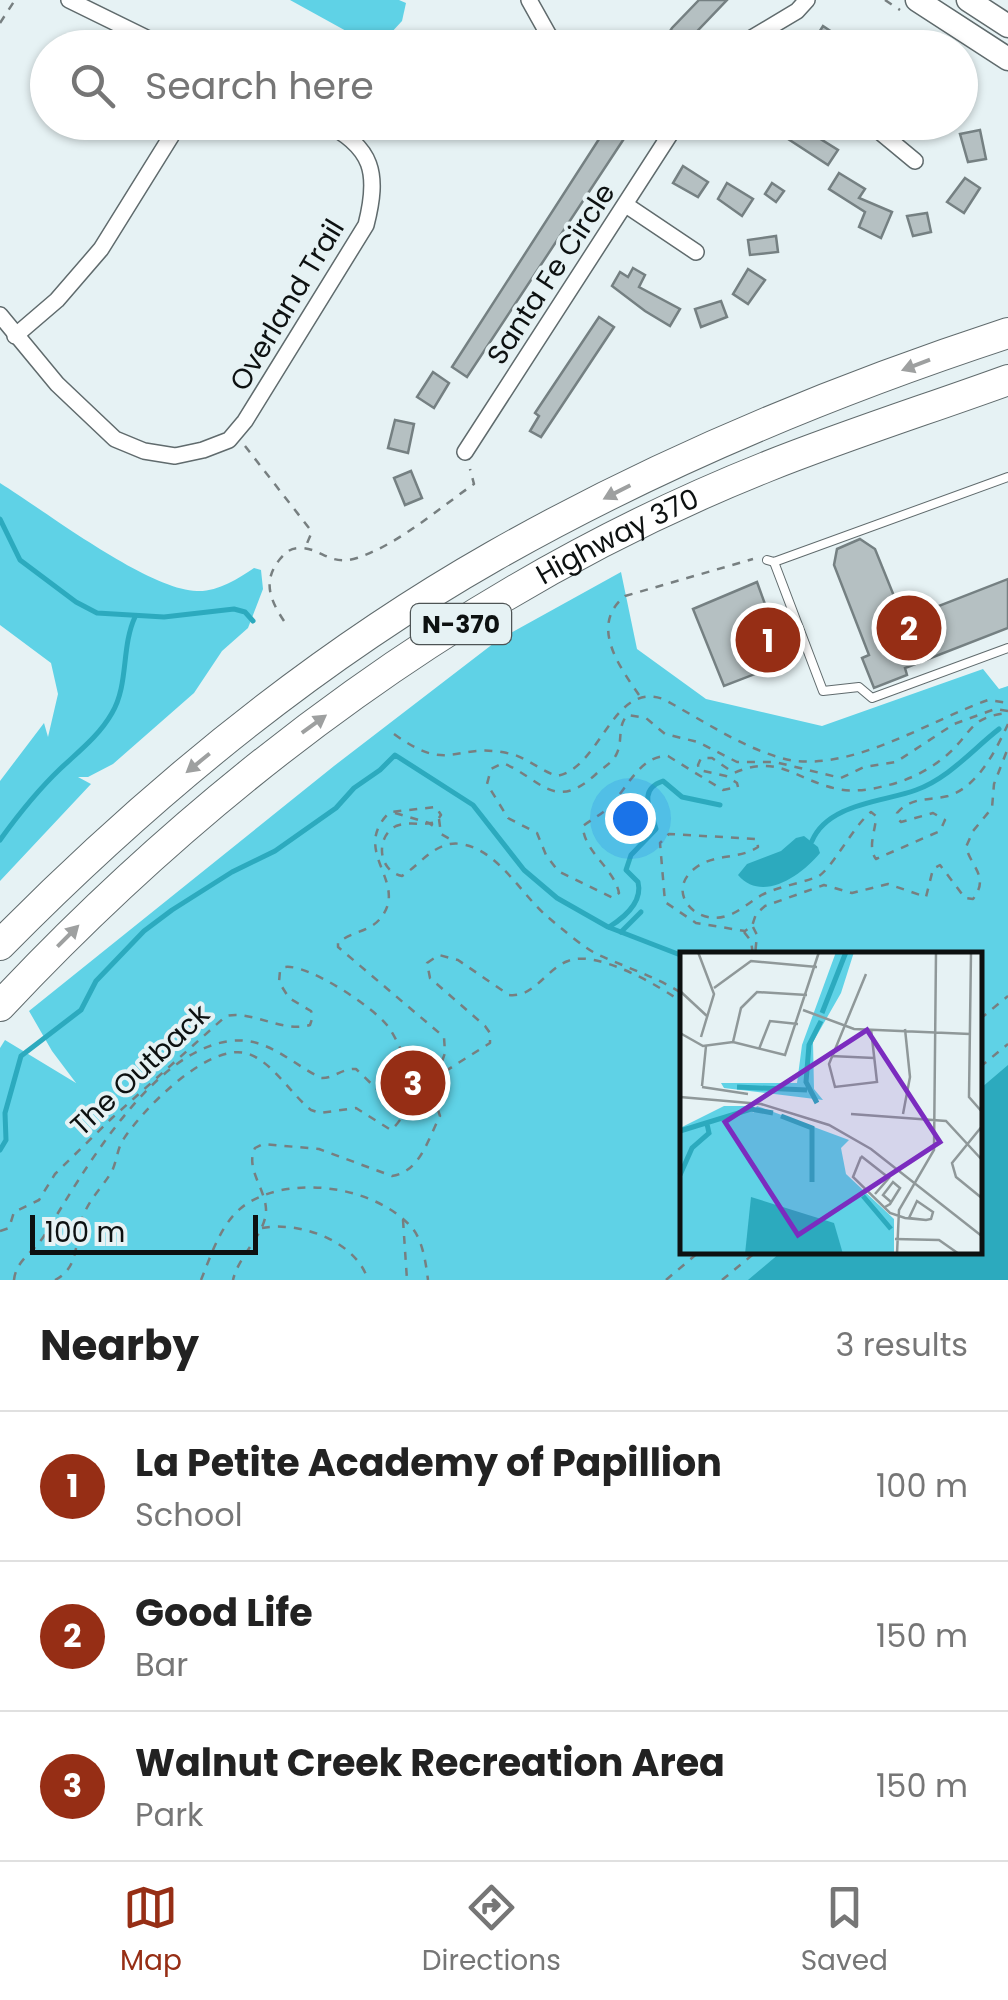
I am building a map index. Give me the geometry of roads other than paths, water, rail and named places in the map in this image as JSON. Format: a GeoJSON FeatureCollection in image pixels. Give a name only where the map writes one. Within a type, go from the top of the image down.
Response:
{"type":"FeatureCollection","features":[{"type":"Feature","properties":{"kind":"highway","name":"Highway 370"},"geometry":{"type":"LineString","coordinates":[[3,943],[107,841],[227,739],[367,637],[492,557],[730,438],[811,404],[1008,333]]}},
{"type":"Feature","properties":{"kind":"highway"},"geometry":{"type":"LineString","coordinates":[[766,467],[846,420],[1008,360]]}},
{"type":"Feature","properties":{"kind":"highway","name":"Highway 370"},"geometry":{"type":"LineString","coordinates":[[0,1006],[162,847],[288,743],[384,673],[509,595],[571,560],[766,467],[1008,380]]}},
{"type":"Feature","properties":{"kind":"main road"},"geometry":{"type":"LineString","coordinates":[[917,0],[963,30]]}},
{"type":"Feature","properties":{"kind":"main road"},"geometry":{"type":"LineString","coordinates":[[968,0],[1008,26]]}},
{"type":"Feature","properties":{"kind":"main road"},"geometry":{"type":"LineString","coordinates":[[978,40],[1008,59]]}},
{"type":"Feature","properties":{"kind":"street"},"geometry":{"type":"LineString","coordinates":[[69,0],[130,30]]}},
{"type":"Feature","properties":{"kind":"street"},"geometry":{"type":"LineString","coordinates":[[529,0],[546,30]]}},
{"type":"Feature","properties":{"kind":"street"},"geometry":{"type":"LineString","coordinates":[[762,30],[797,10],[806,0]]}},
{"type":"Feature","properties":{"kind":"street"},"geometry":{"type":"LineString","coordinates":[[0,315],[15,336],[56,300],[101,249],[169,140]]}},
{"type":"Feature","properties":{"kind":"street","name":"Overland Trail"},"geometry":{"type":"LineString","coordinates":[[15,336],[57,384],[116,440],[144,452],[175,456],[202,450],[232,436],[257,403],[366,225],[375,190],[366,154],[350,140]]}},
{"type":"Feature","properties":{"kind":"street","name":"Santa Fe Circle"},"geometry":{"type":"LineString","coordinates":[[465,452],[667,140]]}},
{"type":"Feature","properties":{"kind":"street"},"geometry":{"type":"LineString","coordinates":[[889,140],[914,161]]}},
{"type":"Feature","properties":{"kind":"street"},"geometry":{"type":"LineString","coordinates":[[626,206],[696,252]]}},
{"type":"Feature","properties":{"kind":"lane"},"geometry":{"type":"LineString","coordinates":[[1008,477],[770,561],[823,690],[859,687],[872,698],[1008,648]]}},
{"type":"Feature","properties":{"kind":"waterway"},"geometry":{"type":"LineString","coordinates":[[0,519],[20,560],[97,613],[164,617],[234,609],[245,612],[253,621]]}},
{"type":"Feature","properties":{"kind":"waterway"},"geometry":{"type":"LineString","coordinates":[[0,840],[112,713],[121,690],[135,617]]}},
{"type":"Feature","properties":{"kind":"waterway"},"geometry":{"type":"LineString","coordinates":[[812,841],[820,828],[844,811],[916,790],[939,778],[999,729]]}},
{"type":"Feature","properties":{"kind":"waterway"},"geometry":{"type":"LineString","coordinates":[[0,1150],[6,1140],[5,1113],[21,1056],[81,1010],[96,981],[144,931],[232,872],[275,851],[336,808],[395,755],[473,805],[524,870],[557,898],[608,927],[680,955]]}},
{"type":"Feature","properties":{"kind":"waterway"},"geometry":{"type":"LineString","coordinates":[[609,927],[627,914],[638,896],[638,882],[626,870],[631,855],[656,829],[648,801],[650,790],[663,781],[682,797],[720,805]]}},
{"type":"Feature","properties":{"kind":"waterway"},"geometry":{"type":"LineString","coordinates":[[621,932],[641,912]]}},
{"type":"Feature","properties":{"kind":"place","name":"Good Life"},"geometry":{"type":"Point","coordinates":[909,628]}},
{"type":"Feature","properties":{"kind":"place","name":"La Petite Academy of Papillion"},"geometry":{"type":"Point","coordinates":[768,640]}},
{"type":"Feature","properties":{"kind":"place","name":"Walnut Creek Recreation Area"},"geometry":{"type":"Point","coordinates":[413,1083]}}]}
